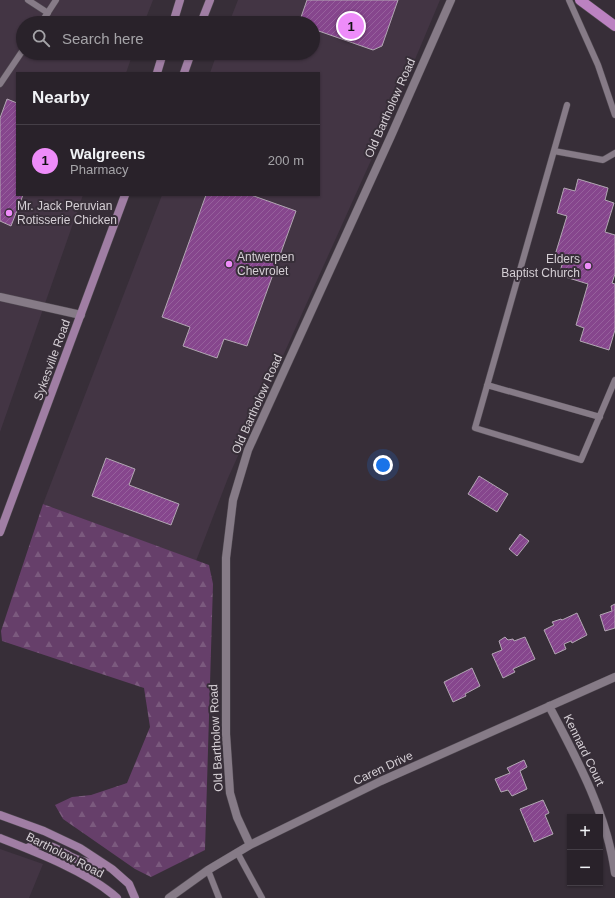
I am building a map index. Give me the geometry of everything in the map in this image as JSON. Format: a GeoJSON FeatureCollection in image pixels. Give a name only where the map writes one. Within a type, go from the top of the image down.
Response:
{"type":"FeatureCollection","features":[{"type":"Feature","properties":{"kind":"main road"},"geometry":{"type":"LineString","coordinates":[[175,16],[180,0]]}},
{"type":"Feature","properties":{"kind":"main road"},"geometry":{"type":"LineString","coordinates":[[204,16],[210,0]]}},
{"type":"Feature","properties":{"kind":"main road"},"geometry":{"type":"LineString","coordinates":[[580,0],[615,26]]}},
{"type":"Feature","properties":{"kind":"main road"},"geometry":{"type":"LineString","coordinates":[[157,72],[161,60]]}},
{"type":"Feature","properties":{"kind":"main road"},"geometry":{"type":"LineString","coordinates":[[184,72],[189,60]]}},
{"type":"Feature","properties":{"kind":"main road","name":"Sykesville Road"},"geometry":{"type":"LineString","coordinates":[[0,532],[125,196]]}},
{"type":"Feature","properties":{"kind":"main road","name":"Bartholow Road"},"geometry":{"type":"LineString","coordinates":[[0,815],[44,831],[80,848],[112,870],[129,884],[135,898]]}},
{"type":"Feature","properties":{"kind":"main road","name":"Bartholow Road"},"geometry":{"type":"LineString","coordinates":[[0,838],[27,848],[63,865],[109,891],[117,898]]}},
{"type":"Feature","properties":{"kind":"main road"},"geometry":{"type":"LineString","coordinates":[[27,848],[36,843],[55,847],[76,859],[112,870]]}},
{"type":"Feature","properties":{"kind":"street","name":"Old Bartholow Road"},"geometry":{"type":"LineString","coordinates":[[250,845],[237,817],[230,793],[226,734],[226,558],[234,500],[248,450],[452,0]]}},
{"type":"Feature","properties":{"kind":"street"},"geometry":{"type":"LineString","coordinates":[[0,297],[81,315]]}},
{"type":"Feature","properties":{"kind":"street","name":"Caren Drive"},"geometry":{"type":"LineString","coordinates":[[169,898],[208,870],[250,845],[382,781],[615,677]]}},
{"type":"Feature","properties":{"kind":"street","name":"Kennard Court"},"geometry":{"type":"LineString","coordinates":[[549,706],[592,793],[606,833],[615,873]]}},
{"type":"Feature","properties":{"kind":"lane"},"geometry":{"type":"LineString","coordinates":[[28,0],[48,13]]}},
{"type":"Feature","properties":{"kind":"lane"},"geometry":{"type":"LineString","coordinates":[[46,16],[56,0]]}},
{"type":"Feature","properties":{"kind":"lane"},"geometry":{"type":"LineString","coordinates":[[569,0],[598,65],[615,115]]}},
{"type":"Feature","properties":{"kind":"lane"},"geometry":{"type":"LineString","coordinates":[[0,84],[16,60]]}},
{"type":"Feature","properties":{"kind":"lane"},"geometry":{"type":"LineString","coordinates":[[567,105],[475,428],[581,460],[615,380]]}},
{"type":"Feature","properties":{"kind":"lane"},"geometry":{"type":"LineString","coordinates":[[554,151],[603,160],[615,153]]}},
{"type":"Feature","properties":{"kind":"lane"},"geometry":{"type":"LineString","coordinates":[[487,385],[600,417]]}},
{"type":"Feature","properties":{"kind":"lane"},"geometry":{"type":"LineString","coordinates":[[237,852],[262,898]]}},
{"type":"Feature","properties":{"kind":"lane"},"geometry":{"type":"LineString","coordinates":[[208,870],[219,898]]}},
{"type":"Feature","properties":{"kind":"shaded area"},"geometry":{"type":"Polygon","coordinates":[[[0,0],[153,0],[147,16],[16,16],[16,60],[131,60],[126,72],[16,72],[16,196],[83,196],[0,432],[0,0]]]}},
{"type":"Feature","properties":{"kind":"shaded area"},"geometry":{"type":"Polygon","coordinates":[[[238,0],[440,0],[395,107],[228,478],[196,561],[43,504],[162,196],[320,196],[320,72],[210,72],[215,60],[320,60],[320,16],[232,16],[238,0]]]}},
{"type":"Feature","properties":{"kind":"shaded area"},"geometry":{"type":"Polygon","coordinates":[[[0,849],[43,864],[29,898],[0,898],[0,849]]]}},
{"type":"Feature","properties":{"kind":"green space"},"geometry":{"type":"Polygon","coordinates":[[[43,504],[209,565],[213,584],[205,850],[151,877],[135,869],[63,819],[55,805],[72,797],[91,795],[127,783],[150,727],[144,688],[2,641],[1,631],[43,504]]]}},
{"type":"Feature","properties":{"kind":"building"},"geometry":{"type":"Polygon","coordinates":[[[307,0],[398,0],[382,46],[373,50],[320,31],[320,16],[301,16],[307,0]]]}},
{"type":"Feature","properties":{"kind":"building"},"geometry":{"type":"Polygon","coordinates":[[[7,99],[16,103],[16,196],[23,196],[11,226],[0,221],[0,118],[7,99]]]}},
{"type":"Feature","properties":{"kind":"building","name":"Elders Baptist Church"},"geometry":{"type":"Polygon","coordinates":[[[578,179],[608,188],[605,200],[614,203],[605,232],[615,235],[615,274],[612,283],[615,284],[615,330],[609,350],[580,341],[584,328],[576,325],[588,284],[559,275],[564,258],[555,255],[567,216],[557,213],[564,188],[575,191],[578,179]]]}},
{"type":"Feature","properties":{"kind":"building","name":"Antwerpen Chevrolet"},"geometry":{"type":"Polygon","coordinates":[[[206,196],[254,196],[296,211],[247,346],[224,339],[217,358],[183,346],[190,327],[162,317],[206,196]]]}},
{"type":"Feature","properties":{"kind":"building"},"geometry":{"type":"Polygon","coordinates":[[[106,458],[135,469],[129,485],[179,504],[171,525],[92,496],[106,458]]]}},
{"type":"Feature","properties":{"kind":"building"},"geometry":{"type":"Polygon","coordinates":[[[479,476],[508,494],[497,512],[468,494],[479,476]]]}},
{"type":"Feature","properties":{"kind":"building"},"geometry":{"type":"Polygon","coordinates":[[[520,534],[529,541],[517,556],[509,549],[520,534]]]}},
{"type":"Feature","properties":{"kind":"building"},"geometry":{"type":"Polygon","coordinates":[[[615,604],[615,628],[605,631],[600,615],[612,611],[611,606],[615,604]]]}},
{"type":"Feature","properties":{"kind":"building"},"geometry":{"type":"Polygon","coordinates":[[[577,613],[587,635],[572,643],[571,641],[564,644],[566,649],[555,654],[544,630],[554,625],[552,622],[562,620],[577,613]]]}},
{"type":"Feature","properties":{"kind":"building"},"geometry":{"type":"Polygon","coordinates":[[[505,637],[508,640],[513,639],[514,641],[525,637],[535,659],[513,669],[515,672],[503,678],[492,654],[502,650],[499,641],[505,637]]]}},
{"type":"Feature","properties":{"kind":"building"},"geometry":{"type":"Polygon","coordinates":[[[472,668],[480,686],[465,694],[466,696],[453,702],[444,682],[472,668]]]}},
{"type":"Feature","properties":{"kind":"building"},"geometry":{"type":"Polygon","coordinates":[[[524,760],[527,767],[520,771],[527,789],[512,796],[508,790],[501,792],[495,779],[510,773],[507,768],[524,760]]]}},
{"type":"Feature","properties":{"kind":"building"},"geometry":{"type":"Polygon","coordinates":[[[543,800],[549,813],[545,815],[553,834],[534,842],[520,809],[543,800]]]}},
{"type":"Feature","properties":{"kind":"place","name":"Walgreens"},"geometry":{"type":"Point","coordinates":[351,26]}},
{"type":"Feature","properties":{"kind":"place","name":"Mr. Jack Peruvian Rotisserie Chicken"},"geometry":{"type":"Point","coordinates":[9,213]}},
{"type":"Feature","properties":{"kind":"place","name":"Antwerpen Chevrolet"},"geometry":{"type":"Point","coordinates":[229,264]}},
{"type":"Feature","properties":{"kind":"place","name":"Elders Baptist Church"},"geometry":{"type":"Point","coordinates":[588,266]}}]}
